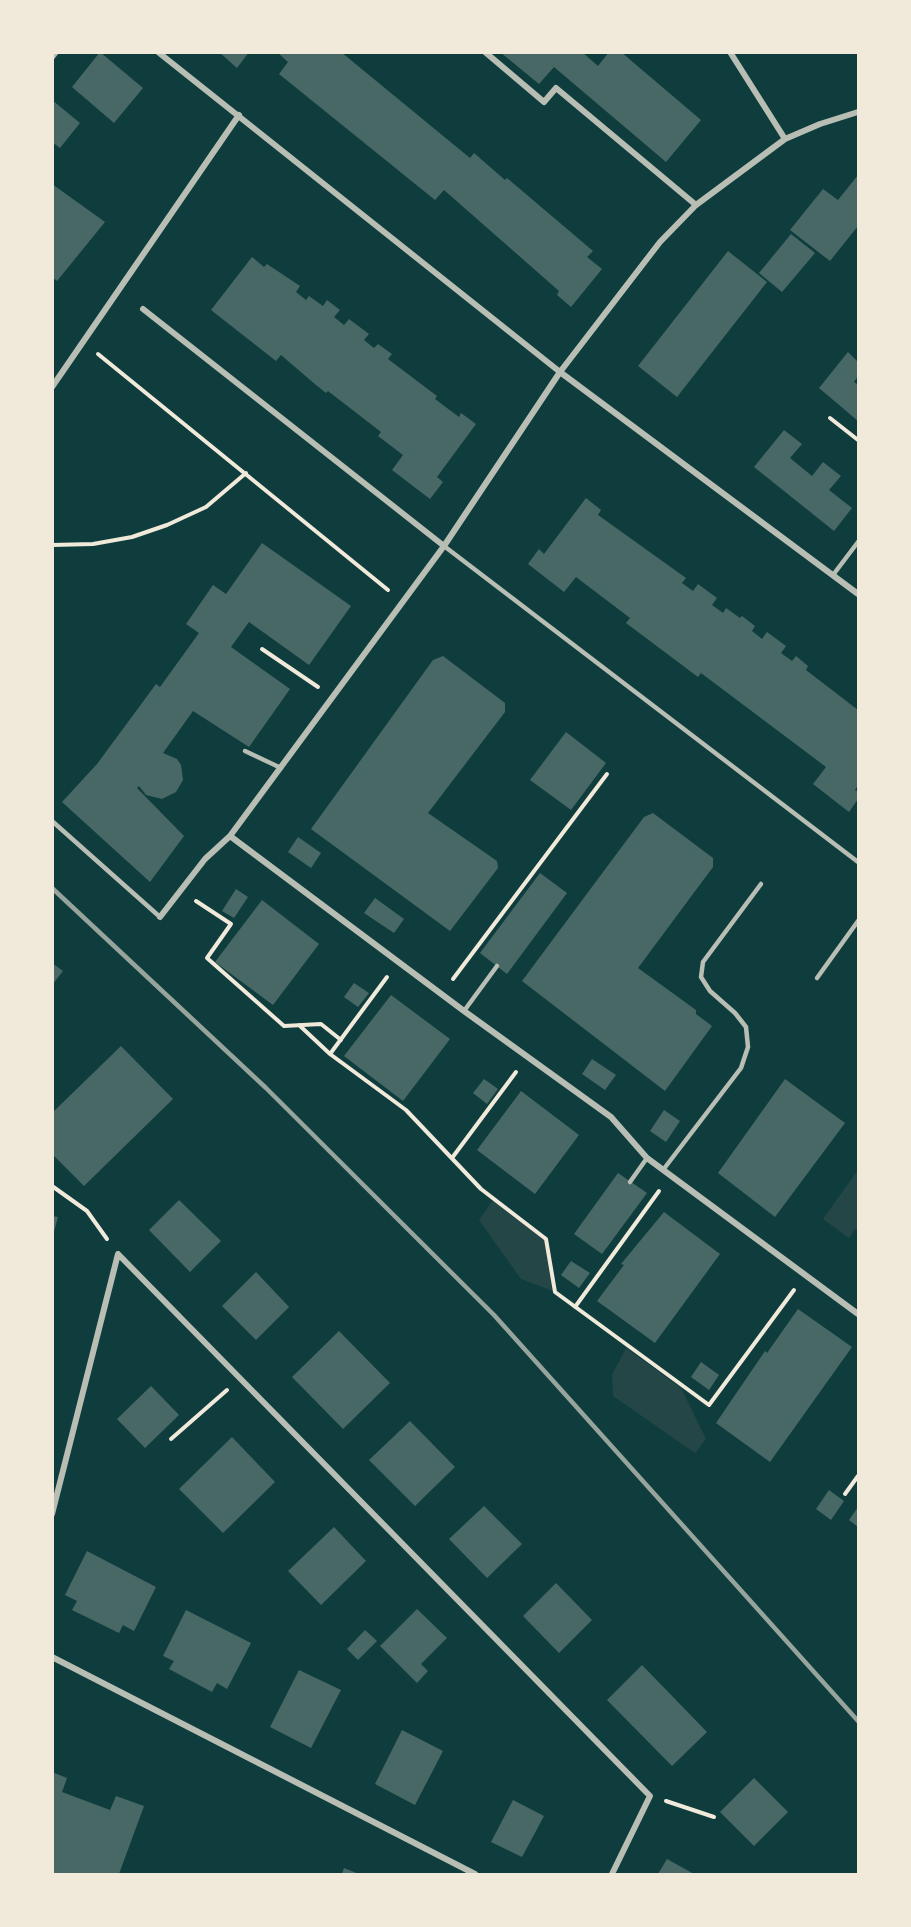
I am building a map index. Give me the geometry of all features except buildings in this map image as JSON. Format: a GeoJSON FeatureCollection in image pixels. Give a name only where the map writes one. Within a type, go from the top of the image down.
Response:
{"type":"FeatureCollection","features":[{"type":"Feature","properties":{"kind":"street"},"geometry":{"type":"LineString","coordinates":[[52,57],[56,52]]}},
{"type":"Feature","properties":{"kind":"street"},"geometry":{"type":"LineString","coordinates":[[158,52],[560,372],[858,594]]}},
{"type":"Feature","properties":{"kind":"street"},"geometry":{"type":"LineString","coordinates":[[485,52],[544,102],[556,88],[696,205]]}},
{"type":"Feature","properties":{"kind":"street"},"geometry":{"type":"LineString","coordinates":[[730,52],[786,139]]}},
{"type":"Feature","properties":{"kind":"street"},"geometry":{"type":"LineString","coordinates":[[160,917],[205,859],[230,836],[403,602],[444,546],[560,372],[630,277],[696,205],[786,139],[820,124],[858,112]]}},
{"type":"Feature","properties":{"kind":"street"},"geometry":{"type":"LineString","coordinates":[[52,387],[239,115]]}},
{"type":"Feature","properties":{"kind":"street"},"geometry":{"type":"LineString","coordinates":[[143,309],[444,546]]}},
{"type":"Feature","properties":{"kind":"street"},"geometry":{"type":"LineString","coordinates":[[230,836],[464,1011],[611,1117],[647,1158],[858,1314]]}},
{"type":"Feature","properties":{"kind":"street"},"geometry":{"type":"LineString","coordinates":[[118,1254],[650,1796],[612,1875]]}},
{"type":"Feature","properties":{"kind":"street"},"geometry":{"type":"LineString","coordinates":[[52,1514],[118,1254]]}},
{"type":"Feature","properties":{"kind":"street"},"geometry":{"type":"LineString","coordinates":[[52,1657],[475,1875]]}},
{"type":"Feature","properties":{"kind":"lane"},"geometry":{"type":"LineString","coordinates":[[833,575],[858,542]]}},
{"type":"Feature","properties":{"kind":"lane"},"geometry":{"type":"LineString","coordinates":[[444,546],[858,862]]}},
{"type":"Feature","properties":{"kind":"lane"},"geometry":{"type":"LineString","coordinates":[[245,751],[280,768]]}},
{"type":"Feature","properties":{"kind":"lane"},"geometry":{"type":"LineString","coordinates":[[52,821],[160,917]]}},
{"type":"Feature","properties":{"kind":"lane"},"geometry":{"type":"LineString","coordinates":[[663,1170],[741,1068],[748,1047],[746,1027],[735,1013],[710,991],[701,977],[703,962],[761,884]]}},
{"type":"Feature","properties":{"kind":"lane"},"geometry":{"type":"LineString","coordinates":[[817,978],[858,921]]}},
{"type":"Feature","properties":{"kind":"lane"},"geometry":{"type":"LineString","coordinates":[[464,1011],[497,966]]}},
{"type":"Feature","properties":{"kind":"lane"},"geometry":{"type":"LineString","coordinates":[[630,1182],[647,1158]]}},
{"type":"Feature","properties":{"kind":"path"},"geometry":{"type":"LineString","coordinates":[[84,342],[403,602]]}},
{"type":"Feature","properties":{"kind":"path"},"geometry":{"type":"LineString","coordinates":[[830,418],[858,440]]}},
{"type":"Feature","properties":{"kind":"path"},"geometry":{"type":"LineString","coordinates":[[52,545],[93,544],[132,537],[167,525],[206,507],[246,473]]}},
{"type":"Feature","properties":{"kind":"path"},"geometry":{"type":"LineString","coordinates":[[262,649],[332,697]]}},
{"type":"Feature","properties":{"kind":"path"},"geometry":{"type":"LineString","coordinates":[[442,994],[607,774]]}},
{"type":"Feature","properties":{"kind":"path"},"geometry":{"type":"LineString","coordinates":[[180,891],[231,924],[207,958],[284,1026],[321,1024],[341,1040]]}},
{"type":"Feature","properties":{"kind":"path"},"geometry":{"type":"LineString","coordinates":[[330,1054],[399,962]]}},
{"type":"Feature","properties":{"kind":"path"},"geometry":{"type":"LineString","coordinates":[[299,1025],[330,1054],[406,1110],[481,1189],[546,1239],[555,1292],[709,1405],[805,1275]]}},
{"type":"Feature","properties":{"kind":"path"},"geometry":{"type":"LineString","coordinates":[[452,1158],[528,1057]]}},
{"type":"Feature","properties":{"kind":"path"},"geometry":{"type":"LineString","coordinates":[[575,1307],[670,1175]]}},
{"type":"Feature","properties":{"kind":"path"},"geometry":{"type":"LineString","coordinates":[[52,1186],[87,1211],[118,1254]]}},
{"type":"Feature","properties":{"kind":"path"},"geometry":{"type":"LineString","coordinates":[[171,1439],[241,1379]]}},
{"type":"Feature","properties":{"kind":"path"},"geometry":{"type":"LineString","coordinates":[[845,1494],[858,1476]]}},
{"type":"Feature","properties":{"kind":"path"},"geometry":{"type":"LineString","coordinates":[[650,1796],[714,1817]]}},
{"type":"Feature","properties":{"kind":"shaded area"},"geometry":{"type":"Polygon","coordinates":[[[858,1170],[858,1231],[855,1229],[849,1238],[823,1219],[858,1170]]]}},
{"type":"Feature","properties":{"kind":"shaded area"},"geometry":{"type":"Polygon","coordinates":[[[494,1199],[546,1239],[555,1292],[521,1279],[479,1220],[494,1199]]]}},
{"type":"Feature","properties":{"kind":"shaded area"},"geometry":{"type":"Polygon","coordinates":[[[626,1348],[681,1388],[706,1439],[695,1453],[613,1396],[612,1375],[626,1348]]]}},
{"type":"Feature","properties":{"kind":"railway"},"geometry":{"type":"LineString","coordinates":[[52,888],[266,1088],[494,1315],[858,1721]]}}]}
